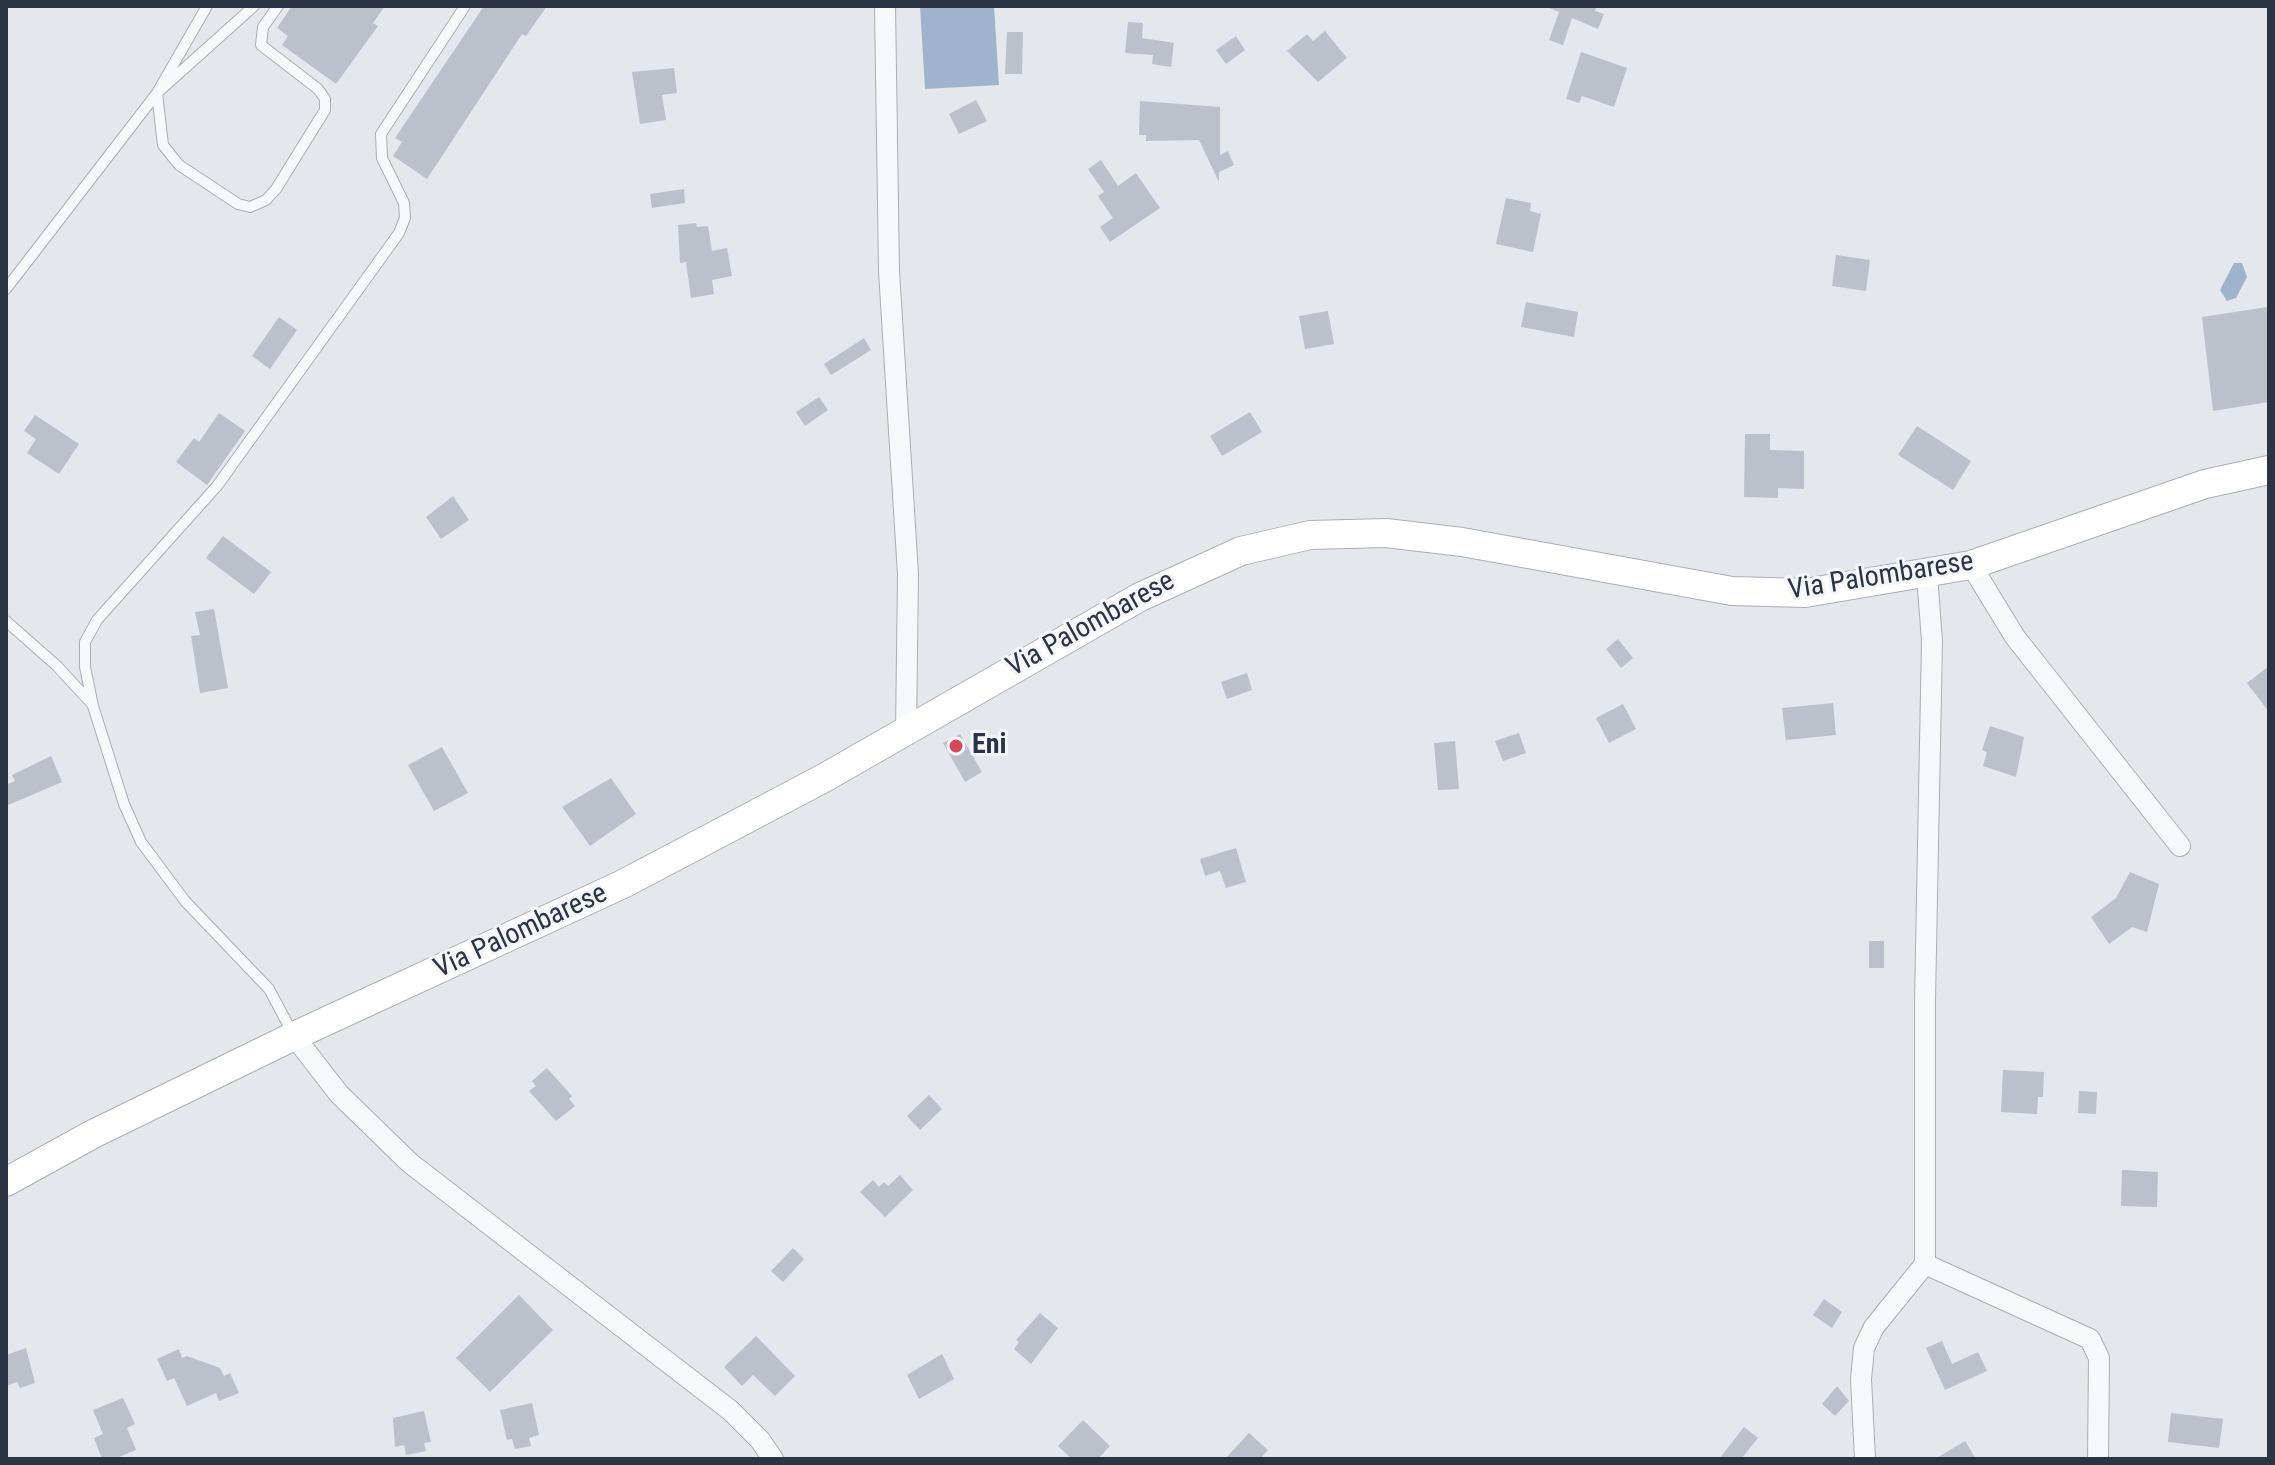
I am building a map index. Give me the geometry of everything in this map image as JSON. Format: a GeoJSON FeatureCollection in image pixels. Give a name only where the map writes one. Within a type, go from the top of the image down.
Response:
{"type":"FeatureCollection","features":[{"type":"Feature","properties":{"kind":"main road","name":"Via Palombarese"},"geometry":{"type":"LineString","coordinates":[[6,1182],[93,1134],[294,1036],[585,903],[785,800],[1175,578],[1223,557],[1293,537],[1350,532],[1424,536],[1753,593],[1805,593],[1927,575],[1971,565],[2205,484],[2269,470]]}},
{"type":"Feature","properties":{"kind":"street"},"geometry":{"type":"LineString","coordinates":[[885,6],[888,257],[908,574],[906,732]]}},
{"type":"Feature","properties":{"kind":"street"},"geometry":{"type":"LineString","coordinates":[[1971,565],[2015,637],[2180,846]]}},
{"type":"Feature","properties":{"kind":"street"},"geometry":{"type":"LineString","coordinates":[[1865,1459],[1861,1379],[1864,1348],[1874,1327],[1925,1264],[1924,1013],[1932,641],[1927,575]]}},
{"type":"Feature","properties":{"kind":"street"},"geometry":{"type":"LineString","coordinates":[[294,1036],[339,1094],[410,1163],[739,1417],[773,1459]]}},
{"type":"Feature","properties":{"kind":"street"},"geometry":{"type":"LineString","coordinates":[[1925,1264],[2090,1339],[2099,1358],[2098,1459]]}},
{"type":"Feature","properties":{"kind":"lane"},"geometry":{"type":"LineString","coordinates":[[6,289],[157,93],[207,6]]}},
{"type":"Feature","properties":{"kind":"lane"},"geometry":{"type":"LineString","coordinates":[[157,93],[254,6]]}},
{"type":"Feature","properties":{"kind":"lane"},"geometry":{"type":"LineString","coordinates":[[157,93],[163,145],[173,160],[238,204],[255,206],[266,200],[320,123],[325,110],[325,99],[318,89],[261,45],[263,27],[278,6]]}},
{"type":"Feature","properties":{"kind":"lane"},"geometry":{"type":"LineString","coordinates":[[294,1036],[269,989],[185,901],[141,842],[124,804],[93,706],[84,658],[91,627],[217,486],[399,233],[405,218],[404,203],[382,158],[381,134],[465,6]]}},
{"type":"Feature","properties":{"kind":"lane"},"geometry":{"type":"LineString","coordinates":[[6,621],[57,666],[93,706]]}},
{"type":"Feature","properties":{"kind":"water"},"geometry":{"type":"Polygon","coordinates":[[[920,6],[994,6],[999,85],[925,89],[920,6]]]}},
{"type":"Feature","properties":{"kind":"water"},"geometry":{"type":"Polygon","coordinates":[[[2234,263],[2242,263],[2247,277],[2236,298],[2227,301],[2220,290],[2234,263]]]}},
{"type":"Feature","properties":{"kind":"building"},"geometry":{"type":"Polygon","coordinates":[[[292,6],[385,6],[373,23],[378,26],[336,84],[282,45],[288,36],[277,28],[292,6]]]}},
{"type":"Feature","properties":{"kind":"building"},"geometry":{"type":"Polygon","coordinates":[[[484,6],[547,6],[526,36],[522,34],[427,179],[393,156],[402,142],[395,138],[484,6]]]}},
{"type":"Feature","properties":{"kind":"building"},"geometry":{"type":"Polygon","coordinates":[[[1544,6],[1597,6],[1595,11],[1604,14],[1598,29],[1572,18],[1563,45],[1549,40],[1559,12],[1544,6]]]}},
{"type":"Feature","properties":{"kind":"building"},"geometry":{"type":"Polygon","coordinates":[[[1128,22],[1143,23],[1142,38],[1174,43],[1171,67],[1152,64],[1153,55],[1125,53],[1128,22]]]}},
{"type":"Feature","properties":{"kind":"building"},"geometry":{"type":"Polygon","coordinates":[[[1325,31],[1347,58],[1318,82],[1287,51],[1307,34],[1313,41],[1325,31]]]}},
{"type":"Feature","properties":{"kind":"building"},"geometry":{"type":"Polygon","coordinates":[[[1007,32],[1023,32],[1022,74],[1005,74],[1007,32]]]}},
{"type":"Feature","properties":{"kind":"building"},"geometry":{"type":"Polygon","coordinates":[[[1236,36],[1245,50],[1226,64],[1216,50],[1236,36]]]}},
{"type":"Feature","properties":{"kind":"building"},"geometry":{"type":"Polygon","coordinates":[[[1581,52],[1627,68],[1614,107],[1582,96],[1579,103],[1566,99],[1581,52]]]}},
{"type":"Feature","properties":{"kind":"building"},"geometry":{"type":"Polygon","coordinates":[[[674,68],[677,93],[662,95],[666,120],[640,124],[632,72],[674,68]]]}},
{"type":"Feature","properties":{"kind":"building"},"geometry":{"type":"Polygon","coordinates":[[[976,100],[987,121],[959,134],[949,114],[976,100]]]}},
{"type":"Feature","properties":{"kind":"building"},"geometry":{"type":"Polygon","coordinates":[[[1140,101],[1220,107],[1220,155],[1228,151],[1234,165],[1219,172],[1219,182],[1199,140],[1146,141],[1146,135],[1139,135],[1140,101]]]}},
{"type":"Feature","properties":{"kind":"building"},"geometry":{"type":"Polygon","coordinates":[[[1101,160],[1118,186],[1136,173],[1160,208],[1110,242],[1100,227],[1113,218],[1098,196],[1104,192],[1088,169],[1101,160]]]}},
{"type":"Feature","properties":{"kind":"building"},"geometry":{"type":"Polygon","coordinates":[[[684,189],[685,203],[652,208],[650,194],[684,189]]]}},
{"type":"Feature","properties":{"kind":"building"},"geometry":{"type":"Polygon","coordinates":[[[1506,198],[1531,203],[1530,211],[1541,214],[1533,252],[1496,244],[1506,198]]]}},
{"type":"Feature","properties":{"kind":"building"},"geometry":{"type":"Polygon","coordinates":[[[696,223],[697,227],[708,226],[712,251],[727,248],[732,276],[712,280],[714,294],[691,298],[686,262],[680,263],[678,225],[696,223]]]}},
{"type":"Feature","properties":{"kind":"building"},"geometry":{"type":"Polygon","coordinates":[[[1836,255],[1870,260],[1866,291],[1832,286],[1836,255]]]}},
{"type":"Feature","properties":{"kind":"building"},"geometry":{"type":"Polygon","coordinates":[[[1526,302],[1578,312],[1574,337],[1521,327],[1526,302]]]}},
{"type":"Feature","properties":{"kind":"building"},"geometry":{"type":"Polygon","coordinates":[[[2267,307],[2269,402],[2213,411],[2202,317],[2267,307]]]}},
{"type":"Feature","properties":{"kind":"building"},"geometry":{"type":"Polygon","coordinates":[[[1328,311],[1334,344],[1305,349],[1299,316],[1328,311]]]}},
{"type":"Feature","properties":{"kind":"building"},"geometry":{"type":"Polygon","coordinates":[[[279,317],[297,330],[270,369],[252,356],[279,317]]]}},
{"type":"Feature","properties":{"kind":"building"},"geometry":{"type":"Polygon","coordinates":[[[864,338],[871,350],[831,375],[824,364],[864,338]]]}},
{"type":"Feature","properties":{"kind":"building"},"geometry":{"type":"Polygon","coordinates":[[[819,397],[828,410],[805,426],[796,412],[819,397]]]}},
{"type":"Feature","properties":{"kind":"building"},"geometry":{"type":"Polygon","coordinates":[[[1250,412],[1262,432],[1222,456],[1210,436],[1250,412]]]}},
{"type":"Feature","properties":{"kind":"building"},"geometry":{"type":"Polygon","coordinates":[[[219,413],[245,431],[207,485],[176,462],[194,438],[199,442],[219,413]]]}},
{"type":"Feature","properties":{"kind":"building"},"geometry":{"type":"Polygon","coordinates":[[[35,415],[79,444],[59,474],[27,453],[36,439],[24,431],[35,415]]]}},
{"type":"Feature","properties":{"kind":"building"},"geometry":{"type":"Polygon","coordinates":[[[1917,426],[1971,461],[1953,490],[1898,455],[1917,426]]]}},
{"type":"Feature","properties":{"kind":"building"},"geometry":{"type":"Polygon","coordinates":[[[1745,434],[1770,434],[1770,450],[1804,451],[1804,489],[1778,488],[1778,498],[1744,497],[1745,434]]]}},
{"type":"Feature","properties":{"kind":"building"},"geometry":{"type":"Polygon","coordinates":[[[453,496],[469,520],[441,539],[426,517],[453,496]]]}},
{"type":"Feature","properties":{"kind":"building"},"geometry":{"type":"Polygon","coordinates":[[[223,536],[271,572],[254,594],[206,558],[223,536]]]}},
{"type":"Feature","properties":{"kind":"building"},"geometry":{"type":"Polygon","coordinates":[[[214,609],[228,688],[200,693],[191,636],[200,635],[195,612],[214,609]]]}},
{"type":"Feature","properties":{"kind":"building"},"geometry":{"type":"Polygon","coordinates":[[[1618,639],[1633,658],[1621,668],[1606,649],[1618,639]]]}},
{"type":"Feature","properties":{"kind":"building"},"geometry":{"type":"Polygon","coordinates":[[[2269,666],[2269,712],[2247,683],[2269,666]]]}},
{"type":"Feature","properties":{"kind":"building"},"geometry":{"type":"Polygon","coordinates":[[[1247,673],[1252,690],[1227,699],[1221,682],[1247,673]]]}},
{"type":"Feature","properties":{"kind":"building"},"geometry":{"type":"Polygon","coordinates":[[[1833,703],[1836,735],[1786,740],[1782,708],[1833,703]]]}},
{"type":"Feature","properties":{"kind":"building"},"geometry":{"type":"Polygon","coordinates":[[[1623,704],[1636,729],[1609,743],[1596,718],[1623,704]]]}},
{"type":"Feature","properties":{"kind":"building"},"geometry":{"type":"Polygon","coordinates":[[[1990,726],[2024,737],[2016,777],[1983,766],[1987,752],[1982,750],[1990,726]]]}},
{"type":"Feature","properties":{"kind":"building"},"geometry":{"type":"Polygon","coordinates":[[[1519,733],[1526,753],[1503,761],[1495,741],[1519,733]]]}},
{"type":"Feature","properties":{"kind":"building"},"geometry":{"type":"Polygon","coordinates":[[[960,734],[982,772],[965,782],[943,743],[960,734]]]}},
{"type":"Feature","properties":{"kind":"building"},"geometry":{"type":"Polygon","coordinates":[[[1455,741],[1459,789],[1438,790],[1434,743],[1455,741]]]}},
{"type":"Feature","properties":{"kind":"building"},"geometry":{"type":"Polygon","coordinates":[[[442,747],[468,793],[434,811],[408,765],[442,747]]]}},
{"type":"Feature","properties":{"kind":"building"},"geometry":{"type":"Polygon","coordinates":[[[51,756],[62,782],[6,806],[6,785],[15,781],[12,775],[51,756]]]}},
{"type":"Feature","properties":{"kind":"building"},"geometry":{"type":"Polygon","coordinates":[[[611,778],[636,814],[590,846],[562,807],[611,778]]]}},
{"type":"Feature","properties":{"kind":"building"},"geometry":{"type":"Polygon","coordinates":[[[1236,848],[1246,882],[1226,888],[1220,871],[1205,876],[1200,859],[1236,848]]]}},
{"type":"Feature","properties":{"kind":"building"},"geometry":{"type":"Polygon","coordinates":[[[2130,872],[2159,884],[2147,932],[2132,927],[2109,944],[2091,917],[2116,898],[2130,872]]]}},
{"type":"Feature","properties":{"kind":"building"},"geometry":{"type":"Polygon","coordinates":[[[1869,941],[1884,941],[1884,968],[1869,968],[1869,941]]]}},
{"type":"Feature","properties":{"kind":"building"},"geometry":{"type":"Polygon","coordinates":[[[547,1068],[572,1096],[569,1099],[575,1106],[556,1121],[529,1091],[536,1086],[532,1081],[547,1068]]]}},
{"type":"Feature","properties":{"kind":"building"},"geometry":{"type":"Polygon","coordinates":[[[2003,1070],[2044,1072],[2043,1097],[2038,1097],[2037,1114],[2001,1112],[2003,1070]]]}},
{"type":"Feature","properties":{"kind":"building"},"geometry":{"type":"Polygon","coordinates":[[[2079,1091],[2097,1092],[2096,1114],[2078,1113],[2079,1091]]]}},
{"type":"Feature","properties":{"kind":"building"},"geometry":{"type":"Polygon","coordinates":[[[929,1095],[942,1109],[920,1130],[907,1116],[929,1095]]]}},
{"type":"Feature","properties":{"kind":"building"},"geometry":{"type":"Polygon","coordinates":[[[2122,1170],[2158,1172],[2157,1207],[2121,1206],[2122,1170]]]}},
{"type":"Feature","properties":{"kind":"building"},"geometry":{"type":"Polygon","coordinates":[[[900,1175],[913,1190],[885,1217],[860,1192],[873,1180],[879,1187],[884,1182],[888,1186],[900,1175]]]}},
{"type":"Feature","properties":{"kind":"building"},"geometry":{"type":"Polygon","coordinates":[[[793,1248],[804,1259],[783,1282],[771,1271],[793,1248]]]}},
{"type":"Feature","properties":{"kind":"building"},"geometry":{"type":"Polygon","coordinates":[[[519,1295],[553,1330],[490,1392],[456,1358],[519,1295]]]}},
{"type":"Feature","properties":{"kind":"building"},"geometry":{"type":"Polygon","coordinates":[[[1824,1299],[1842,1312],[1832,1328],[1813,1315],[1824,1299]]]}},
{"type":"Feature","properties":{"kind":"building"},"geometry":{"type":"Polygon","coordinates":[[[1040,1313],[1058,1328],[1031,1364],[1014,1349],[1019,1342],[1016,1340],[1040,1313]]]}},
{"type":"Feature","properties":{"kind":"building"},"geometry":{"type":"Polygon","coordinates":[[[756,1336],[795,1376],[775,1396],[753,1375],[742,1386],[724,1367],[756,1336]]]}},
{"type":"Feature","properties":{"kind":"building"},"geometry":{"type":"Polygon","coordinates":[[[1942,1341],[1952,1364],[1978,1352],[1987,1371],[1945,1390],[1926,1348],[1942,1341]]]}},
{"type":"Feature","properties":{"kind":"building"},"geometry":{"type":"Polygon","coordinates":[[[26,1348],[35,1383],[20,1388],[17,1382],[6,1386],[6,1355],[26,1348]]]}},
{"type":"Feature","properties":{"kind":"building"},"geometry":{"type":"Polygon","coordinates":[[[179,1349],[182,1358],[187,1356],[220,1368],[224,1376],[230,1373],[239,1393],[219,1401],[216,1393],[187,1406],[174,1378],[167,1381],[157,1359],[179,1349]]]}},
{"type":"Feature","properties":{"kind":"building"},"geometry":{"type":"Polygon","coordinates":[[[942,1354],[954,1379],[919,1399],[907,1375],[942,1354]]]}},
{"type":"Feature","properties":{"kind":"building"},"geometry":{"type":"Polygon","coordinates":[[[1837,1386],[1849,1401],[1835,1416],[1822,1404],[1837,1386]]]}},
{"type":"Feature","properties":{"kind":"building"},"geometry":{"type":"Polygon","coordinates":[[[123,1398],[135,1424],[127,1428],[136,1450],[114,1459],[102,1459],[94,1438],[103,1434],[93,1410],[123,1398]]]}},
{"type":"Feature","properties":{"kind":"building"},"geometry":{"type":"Polygon","coordinates":[[[532,1403],[539,1435],[529,1438],[531,1446],[515,1449],[512,1439],[507,1440],[500,1410],[532,1403]]]}},
{"type":"Feature","properties":{"kind":"building"},"geometry":{"type":"Polygon","coordinates":[[[424,1411],[431,1442],[424,1443],[426,1451],[406,1455],[404,1445],[395,1447],[393,1418],[424,1411]]]}},
{"type":"Feature","properties":{"kind":"building"},"geometry":{"type":"Polygon","coordinates":[[[2171,1413],[2223,1419],[2219,1448],[2168,1442],[2171,1413]]]}},
{"type":"Feature","properties":{"kind":"building"},"geometry":{"type":"Polygon","coordinates":[[[1083,1420],[1110,1446],[1098,1459],[1072,1459],[1058,1446],[1083,1420]]]}},
{"type":"Feature","properties":{"kind":"building"},"geometry":{"type":"Polygon","coordinates":[[[1744,1427],[1758,1438],[1741,1459],[1719,1459],[1744,1427]]]}},
{"type":"Feature","properties":{"kind":"building"},"geometry":{"type":"Polygon","coordinates":[[[1249,1433],[1268,1450],[1260,1459],[1225,1459],[1249,1433]]]}},
{"type":"Feature","properties":{"kind":"building"},"geometry":{"type":"Polygon","coordinates":[[[1965,1441],[1976,1459],[1935,1459],[1965,1441]]]}},
{"type":"Feature","properties":{"kind":"place","name":"Eni"},"geometry":{"type":"Point","coordinates":[956,746]}}]}
